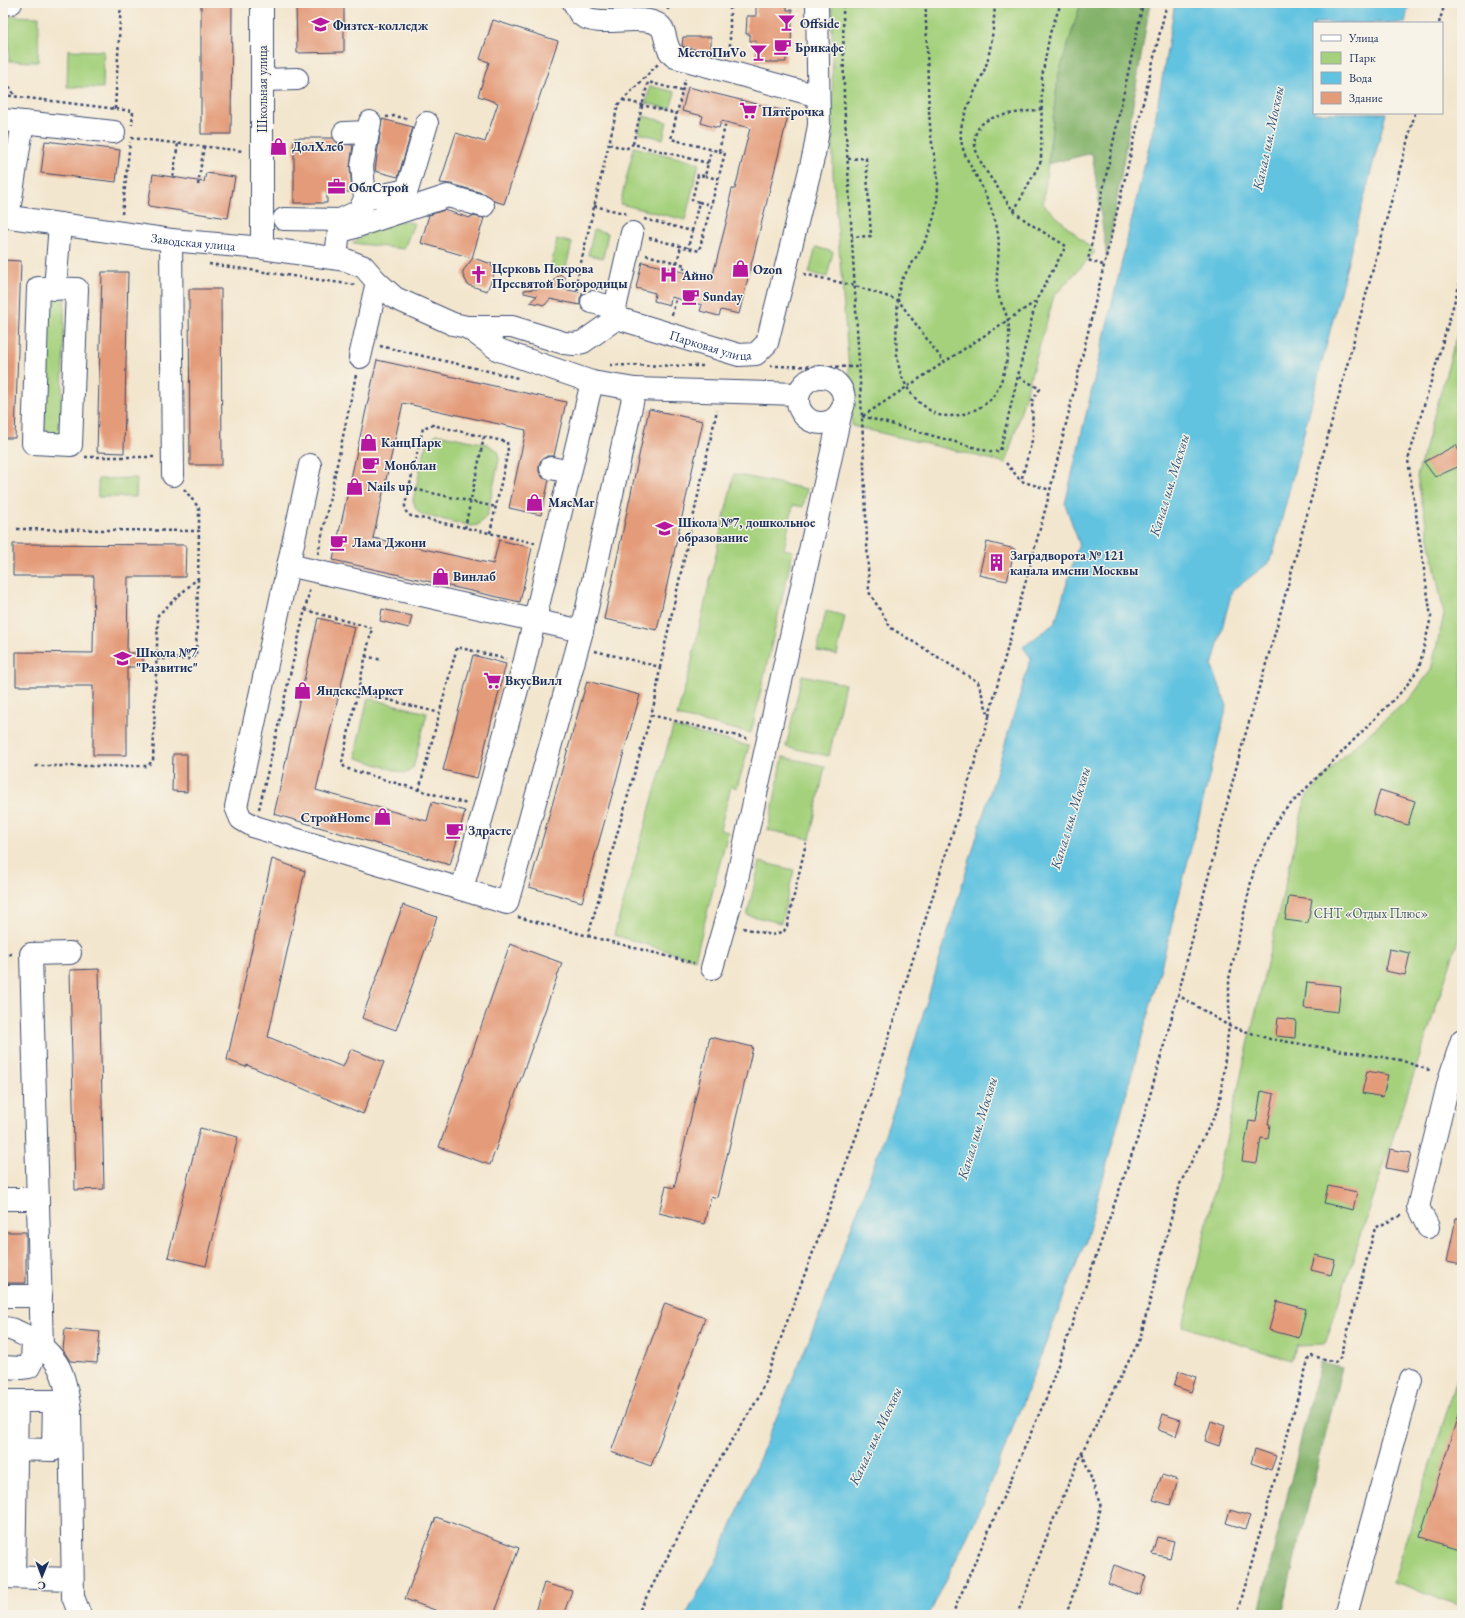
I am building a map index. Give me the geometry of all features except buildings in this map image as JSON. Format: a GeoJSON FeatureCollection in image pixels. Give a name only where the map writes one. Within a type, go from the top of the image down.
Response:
{"type":"FeatureCollection","features":[{"type":"Feature","properties":{"kind":"street"},"geometry":{"type":"LineString","coordinates":[[3,4],[11,3]]}},
{"type":"Feature","properties":{"kind":"street","name":"Школьная улица"},"geometry":{"type":"LineString","coordinates":[[262,3],[262,248]]}},
{"type":"Feature","properties":{"kind":"street"},"geometry":{"type":"LineString","coordinates":[[574,3],[580,14],[596,21],[648,21],[659,25],[663,32],[669,52],[675,57],[694,58],[730,71],[818,96]]}},
{"type":"Feature","properties":{"kind":"street","name":"Парковая улица"},"geometry":{"type":"LineString","coordinates":[[605,308],[738,354],[756,354],[767,343],[814,154],[819,125],[817,3]]}},
{"type":"Feature","properties":{"kind":"street"},"geometry":{"type":"LineString","coordinates":[[262,80],[297,80]]}},
{"type":"Feature","properties":{"kind":"street"},"geometry":{"type":"LineString","coordinates":[[6,217],[13,121],[122,135]]}},
{"type":"Feature","properties":{"kind":"street"},"geometry":{"type":"LineString","coordinates":[[366,199],[407,190],[427,123]]}},
{"type":"Feature","properties":{"kind":"street"},"geometry":{"type":"LineString","coordinates":[[336,258],[339,226],[359,211],[366,199],[362,166],[369,127],[344,132]]}},
{"type":"Feature","properties":{"kind":"street"},"geometry":{"type":"LineString","coordinates":[[284,219],[339,226],[448,196],[483,206]]}},
{"type":"Feature","properties":{"kind":"street","name":"Заводская улица"},"geometry":{"type":"LineString","coordinates":[[6,217],[171,240],[262,248],[336,258],[364,267],[377,282]]}},
{"type":"Feature","properties":{"kind":"street"},"geometry":{"type":"LineString","coordinates":[[55,288],[60,224]]}},
{"type":"Feature","properties":{"kind":"street"},"geometry":{"type":"LineString","coordinates":[[362,350],[377,282],[395,298],[453,324],[467,327],[500,326],[525,331],[564,343],[574,344],[583,342],[605,308],[632,233]]}},
{"type":"Feature","properties":{"kind":"street"},"geometry":{"type":"LineString","coordinates":[[171,240],[172,466]]}},
{"type":"Feature","properties":{"kind":"street"},"geometry":{"type":"LineString","coordinates":[[38,288],[55,288],[76,289],[71,445],[33,443],[38,288]]}},
{"type":"Feature","properties":{"kind":"street"},"geometry":{"type":"LineString","coordinates":[[467,327],[498,350],[592,382],[635,389],[799,394]]}},
{"type":"Feature","properties":{"kind":"street"},"geometry":{"type":"LineString","coordinates":[[712,968],[734,888],[841,411],[843,398],[838,385],[832,381],[819,378],[806,383],[799,394],[799,408],[808,420],[823,423],[830,421],[841,411]]}},
{"type":"Feature","properties":{"kind":"street"},"geometry":{"type":"LineString","coordinates":[[462,889],[524,664],[553,547],[561,470],[592,382]]}},
{"type":"Feature","properties":{"kind":"street"},"geometry":{"type":"LineString","coordinates":[[310,465],[236,807],[241,818],[255,827],[507,902],[581,639],[635,389]]}},
{"type":"Feature","properties":{"kind":"street"},"geometry":{"type":"LineString","coordinates":[[288,565],[535,621],[581,639]]}},
{"type":"Feature","properties":{"kind":"street"},"geometry":{"type":"LineString","coordinates":[[3,1367],[29,1367],[38,1344],[41,1296],[31,954],[70,953]]}},
{"type":"Feature","properties":{"kind":"street"},"geometry":{"type":"LineString","coordinates":[[1428,1226],[1418,1207],[1456,1080],[1462,1040]]}},
{"type":"Feature","properties":{"kind":"street"},"geometry":{"type":"LineString","coordinates":[[3,1199],[38,1199]]}},
{"type":"Feature","properties":{"kind":"street"},"geometry":{"type":"LineString","coordinates":[[3,1296],[41,1296]]}},
{"type":"Feature","properties":{"kind":"street"},"geometry":{"type":"LineString","coordinates":[[7,1328],[38,1344],[53,1356],[66,1382],[70,1411],[73,1597],[80,1615]]}},
{"type":"Feature","properties":{"kind":"street"},"geometry":{"type":"LineString","coordinates":[[1346,1615],[1411,1379]]}},
{"type":"Feature","properties":{"kind":"street"},"geometry":{"type":"LineString","coordinates":[[10,1449],[54,1450],[54,1401],[10,1401],[8,1577],[72,1579]]}},
{"type":"Feature","properties":{"kind":"path"},"geometry":{"type":"LineString","coordinates":[[121,3],[122,135],[263,153]]}},
{"type":"Feature","properties":{"kind":"path"},"geometry":{"type":"LineString","coordinates":[[730,3],[730,71]]}},
{"type":"Feature","properties":{"kind":"path"},"geometry":{"type":"LineString","coordinates":[[843,3],[844,98],[860,367],[869,592],[890,628],[978,682],[989,717]]}},
{"type":"Feature","properties":{"kind":"path"},"geometry":{"type":"LineString","coordinates":[[926,3],[931,135],[937,168],[938,187],[935,210],[930,230],[922,249],[901,282],[898,300],[896,351],[899,372],[912,396],[930,411],[938,415],[960,415],[985,404],[999,388],[1004,376],[1006,364],[1008,320],[999,299],[997,287],[999,240],[996,225],[981,184],[967,160],[961,140],[961,130],[965,116],[987,64],[992,38],[995,3]]}},
{"type":"Feature","properties":{"kind":"path"},"geometry":{"type":"LineString","coordinates":[[1014,211],[1041,161],[1042,77],[1050,33],[1061,3]]}},
{"type":"Feature","properties":{"kind":"path"},"geometry":{"type":"LineString","coordinates":[[1103,265],[1088,260],[1143,3]]}},
{"type":"Feature","properties":{"kind":"path"},"geometry":{"type":"LineString","coordinates":[[637,1615],[711,1474],[759,1397],[863,1118],[989,717],[1050,490],[1167,3]]}},
{"type":"Feature","properties":{"kind":"path"},"geometry":{"type":"LineString","coordinates":[[1439,22],[1445,3]]}},
{"type":"Feature","properties":{"kind":"path"},"geometry":{"type":"LineString","coordinates":[[605,308],[595,292],[575,288],[618,105],[669,52]]}},
{"type":"Feature","properties":{"kind":"path"},"geometry":{"type":"LineString","coordinates":[[632,233],[699,251],[725,153],[671,139],[682,91],[694,58]]}},
{"type":"Feature","properties":{"kind":"path"},"geometry":{"type":"LineString","coordinates":[[3,77],[14,96]]}},
{"type":"Feature","properties":{"kind":"path"},"geometry":{"type":"LineString","coordinates":[[633,144],[648,82],[682,91]]}},
{"type":"Feature","properties":{"kind":"path"},"geometry":{"type":"LineString","coordinates":[[623,100],[677,114]]}},
{"type":"Feature","properties":{"kind":"path"},"geometry":{"type":"LineString","coordinates":[[862,416],[996,453],[1000,451],[1036,301],[1066,246],[1014,211],[982,165],[977,155],[975,144],[977,132],[982,123],[991,118],[1042,109]]}},
{"type":"Feature","properties":{"kind":"path"},"geometry":{"type":"LineString","coordinates":[[952,1615],[1047,1396],[1140,1131],[1178,995],[1240,753],[1279,618],[1415,114]]}},
{"type":"Feature","properties":{"kind":"path"},"geometry":{"type":"LineString","coordinates":[[369,127],[379,118],[394,116],[427,123]]}},
{"type":"Feature","properties":{"kind":"path"},"geometry":{"type":"LineString","coordinates":[[719,151],[726,122]]}},
{"type":"Feature","properties":{"kind":"path"},"geometry":{"type":"LineString","coordinates":[[173,177],[178,143]]}},
{"type":"Feature","properties":{"kind":"path"},"geometry":{"type":"LineString","coordinates":[[609,144],[626,148],[633,144],[708,163]]}},
{"type":"Feature","properties":{"kind":"path"},"geometry":{"type":"LineString","coordinates":[[198,185],[204,146]]}},
{"type":"Feature","properties":{"kind":"path"},"geometry":{"type":"LineString","coordinates":[[705,176],[712,150]]}},
{"type":"Feature","properties":{"kind":"path"},"geometry":{"type":"LineString","coordinates":[[848,159],[866,158],[871,236],[852,237]]}},
{"type":"Feature","properties":{"kind":"path"},"geometry":{"type":"LineString","coordinates":[[711,205],[692,200],[698,174],[718,179]]}},
{"type":"Feature","properties":{"kind":"path"},"geometry":{"type":"LineString","coordinates":[[688,248],[699,202]]}},
{"type":"Feature","properties":{"kind":"path"},"geometry":{"type":"LineString","coordinates":[[594,206],[676,263],[685,265],[683,272]]}},
{"type":"Feature","properties":{"kind":"path"},"geometry":{"type":"LineString","coordinates":[[632,233],[692,231]]}},
{"type":"Feature","properties":{"kind":"path"},"geometry":{"type":"LineString","coordinates":[[676,263],[681,246]]}},
{"type":"Feature","properties":{"kind":"path"},"geometry":{"type":"LineString","coordinates":[[786,269],[855,286],[898,300],[944,362]]}},
{"type":"Feature","properties":{"kind":"path"},"geometry":{"type":"LineString","coordinates":[[1017,1615],[1052,1523],[1082,1452],[1140,1339],[1180,1184],[1218,1107],[1229,1026],[1229,979],[1254,869],[1280,814],[1404,689],[1419,668],[1431,617],[1408,460],[1462,276]]}},
{"type":"Feature","properties":{"kind":"path"},"geometry":{"type":"LineString","coordinates":[[862,416],[1036,301]]}},
{"type":"Feature","properties":{"kind":"path"},"geometry":{"type":"LineString","coordinates":[[255,827],[314,571],[362,350],[518,378]]}},
{"type":"Feature","properties":{"kind":"path"},"geometry":{"type":"LineString","coordinates":[[608,365],[709,366]]}},
{"type":"Feature","properties":{"kind":"path"},"geometry":{"type":"LineString","coordinates":[[764,366],[860,367]]}},
{"type":"Feature","properties":{"kind":"path"},"geometry":{"type":"LineString","coordinates":[[1018,377],[1040,388],[1032,401],[1033,437],[1021,481]]}},
{"type":"Feature","properties":{"kind":"path"},"geometry":{"type":"LineString","coordinates":[[588,936],[656,697],[660,667],[721,392]]}},
{"type":"Feature","properties":{"kind":"path"},"geometry":{"type":"LineString","coordinates":[[490,533],[508,446],[507,442],[432,425],[423,428],[405,510],[408,514],[465,528],[553,547]]}},
{"type":"Feature","properties":{"kind":"path"},"geometry":{"type":"LineString","coordinates":[[465,528],[484,436]]}},
{"type":"Feature","properties":{"kind":"path"},"geometry":{"type":"LineString","coordinates":[[77,457],[172,466],[199,508],[196,656],[190,660],[157,659]]}},
{"type":"Feature","properties":{"kind":"path"},"geometry":{"type":"LineString","coordinates":[[1006,463],[1021,481],[1050,490]]}},
{"type":"Feature","properties":{"kind":"path"},"geometry":{"type":"LineString","coordinates":[[409,488],[496,507]]}},
{"type":"Feature","properties":{"kind":"path"},"geometry":{"type":"LineString","coordinates":[[17,529],[199,531]]}},
{"type":"Feature","properties":{"kind":"path"},"geometry":{"type":"LineString","coordinates":[[33,766],[151,765],[155,758],[158,615],[198,578]]}},
{"type":"Feature","properties":{"kind":"path"},"geometry":{"type":"LineString","coordinates":[[305,610],[372,628],[343,757],[342,763],[345,768],[484,808]]}},
{"type":"Feature","properties":{"kind":"path"},"geometry":{"type":"LineString","coordinates":[[581,639],[660,667]]}},
{"type":"Feature","properties":{"kind":"path"},"geometry":{"type":"LineString","coordinates":[[419,790],[457,647],[524,664]]}},
{"type":"Feature","properties":{"kind":"path"},"geometry":{"type":"LineString","coordinates":[[365,656],[382,660]]}},
{"type":"Feature","properties":{"kind":"path"},"geometry":{"type":"LineString","coordinates":[[357,692],[440,713]]}},
{"type":"Feature","properties":{"kind":"path"},"geometry":{"type":"LineString","coordinates":[[651,715],[767,743]]}},
{"type":"Feature","properties":{"kind":"path"},"geometry":{"type":"LineString","coordinates":[[725,923],[772,935],[784,931],[787,926],[806,843]]}},
{"type":"Feature","properties":{"kind":"path"},"geometry":{"type":"LineString","coordinates":[[507,902],[513,916],[712,968]]}},
{"type":"Feature","properties":{"kind":"path"},"geometry":{"type":"LineString","coordinates":[[1178,995],[1229,1026],[1270,1039],[1400,1060],[1456,1080]]}},
{"type":"Feature","properties":{"kind":"path"},"geometry":{"type":"LineString","coordinates":[[1237,1615],[1309,1357],[1313,1356],[1336,1362],[1341,1357],[1375,1228],[1418,1207]]}},
{"type":"Feature","properties":{"kind":"path"},"geometry":{"type":"LineString","coordinates":[[1066,1615],[1095,1530],[1101,1507],[1082,1452]]}},
{"type":"Feature","properties":{"kind":"green space"},"geometry":{"type":"Polygon","coordinates":[[[832,3],[1081,3],[1058,76],[1043,204],[1095,252],[1054,296],[1006,463],[852,426],[849,370],[833,174],[832,3]]]}},
{"type":"Feature","properties":{"kind":"green space"},"geometry":{"type":"Polygon","coordinates":[[[1081,3],[1150,3],[1107,258],[1092,153],[1048,164],[1058,76],[1081,3]]]}},
{"type":"Feature","properties":{"kind":"green space"},"geometry":{"type":"Polygon","coordinates":[[[9,16],[39,17],[38,62],[9,61],[9,16]]]}},
{"type":"Feature","properties":{"kind":"green space"},"geometry":{"type":"Polygon","coordinates":[[[68,50],[104,51],[103,88],[67,87],[68,50]]]}},
{"type":"Feature","properties":{"kind":"green space"},"geometry":{"type":"Polygon","coordinates":[[[650,86],[675,92],[670,109],[646,103],[650,86]]]}},
{"type":"Feature","properties":{"kind":"green space"},"geometry":{"type":"Polygon","coordinates":[[[643,116],[667,122],[663,139],[639,133],[643,116]]]}},
{"type":"Feature","properties":{"kind":"green space"},"geometry":{"type":"Polygon","coordinates":[[[634,147],[699,163],[685,220],[620,204],[634,147]]]}},
{"type":"Feature","properties":{"kind":"green space"},"geometry":{"type":"Polygon","coordinates":[[[389,219],[414,223],[404,249],[352,243],[389,219]]]}},
{"type":"Feature","properties":{"kind":"green space"},"geometry":{"type":"Polygon","coordinates":[[[594,230],[608,233],[603,258],[588,255],[594,230]]]}},
{"type":"Feature","properties":{"kind":"green space"},"geometry":{"type":"Polygon","coordinates":[[[557,239],[572,243],[565,271],[551,267],[557,239]]]}},
{"type":"Feature","properties":{"kind":"green space"},"geometry":{"type":"Polygon","coordinates":[[[816,247],[833,252],[827,277],[809,273],[816,247]]]}},
{"type":"Feature","properties":{"kind":"green space"},"geometry":{"type":"Polygon","coordinates":[[[48,292],[65,292],[61,439],[44,439],[48,292]]]}},
{"type":"Feature","properties":{"kind":"green space","name":"СНТ «Отдых Плюс»"},"geometry":{"type":"Polygon","coordinates":[[[1462,317],[1462,928],[1325,1344],[1297,1345],[1291,1361],[1183,1326],[1305,799],[1340,759],[1412,696],[1431,670],[1444,615],[1417,476],[1462,317]]]}},
{"type":"Feature","properties":{"kind":"green space"},"geometry":{"type":"Polygon","coordinates":[[[437,434],[487,444],[498,451],[499,460],[487,516],[478,525],[472,526],[422,515],[416,509],[413,500],[426,444],[428,440],[437,434]]]}},
{"type":"Feature","properties":{"kind":"green space"},"geometry":{"type":"Polygon","coordinates":[[[734,474],[807,489],[803,507],[793,505],[784,549],[793,551],[751,733],[677,716],[689,673],[734,474]]]}},
{"type":"Feature","properties":{"kind":"green space"},"geometry":{"type":"Polygon","coordinates":[[[137,478],[136,497],[98,497],[98,479],[137,478]]]}},
{"type":"Feature","properties":{"kind":"green space"},"geometry":{"type":"Polygon","coordinates":[[[826,611],[845,616],[837,655],[817,651],[826,611]]]}},
{"type":"Feature","properties":{"kind":"green space"},"geometry":{"type":"Polygon","coordinates":[[[802,675],[845,684],[829,756],[786,747],[802,675]]]}},
{"type":"Feature","properties":{"kind":"green space"},"geometry":{"type":"Polygon","coordinates":[[[368,698],[427,713],[413,768],[407,773],[357,758],[356,750],[368,698]]]}},
{"type":"Feature","properties":{"kind":"green space"},"geometry":{"type":"Polygon","coordinates":[[[673,727],[749,746],[737,788],[731,786],[720,830],[728,832],[695,959],[614,935],[673,727]]]}},
{"type":"Feature","properties":{"kind":"green space"},"geometry":{"type":"Polygon","coordinates":[[[783,757],[825,766],[810,839],[768,830],[783,757]]]}},
{"type":"Feature","properties":{"kind":"green space"},"geometry":{"type":"Polygon","coordinates":[[[760,862],[794,870],[781,923],[747,915],[760,862]]]}},
{"type":"Feature","properties":{"kind":"green space"},"geometry":{"type":"Polygon","coordinates":[[[1320,1362],[1342,1367],[1281,1615],[1258,1615],[1320,1362]]]}},
{"type":"Feature","properties":{"kind":"green space"},"geometry":{"type":"Polygon","coordinates":[[[1462,1363],[1462,1606],[1393,1583],[1462,1363]]]}},
{"type":"Feature","properties":{"kind":"water","name":"Канал им. Москвы"},"geometry":{"type":"Polygon","coordinates":[[[1175,3],[1409,3],[1405,22],[1313,22],[1313,114],[1386,114],[1271,561],[1232,591],[1212,666],[1227,706],[1160,971],[1086,1240],[983,1504],[929,1615],[686,1615],[720,1553],[823,1306],[896,1103],[1031,658],[1023,647],[1055,623],[1079,543],[1065,504],[1155,120],[1175,3]]]}},
{"type":"Feature","properties":{"kind":"place","name":"Offside"},"geometry":{"type":"Point","coordinates":[787,23]}},
{"type":"Feature","properties":{"kind":"place","name":"Физтех-колледж"},"geometry":{"type":"Point","coordinates":[320,25]}},
{"type":"Feature","properties":{"kind":"place","name":"Брикафе"},"geometry":{"type":"Point","coordinates":[782,47]}},
{"type":"Feature","properties":{"kind":"place","name":"МестоПиVо"},"geometry":{"type":"Point","coordinates":[759,52]}},
{"type":"Feature","properties":{"kind":"place","name":"Пятёрочка"},"geometry":{"type":"Point","coordinates":[749,111]}},
{"type":"Feature","properties":{"kind":"place","name":"ДолХлеб"},"geometry":{"type":"Point","coordinates":[279,146]}},
{"type":"Feature","properties":{"kind":"place","name":"ОблСтрой"},"geometry":{"type":"Point","coordinates":[336,187]}},
{"type":"Feature","properties":{"kind":"place","name":"Ozon"},"geometry":{"type":"Point","coordinates":[740,269]}},
{"type":"Feature","properties":{"kind":"place","name":"Церковь Покрова Пресвятой Богородицы"},"geometry":{"type":"Point","coordinates":[479,275]}},
{"type":"Feature","properties":{"kind":"place","name":"Айно"},"geometry":{"type":"Point","coordinates":[669,275]}},
{"type":"Feature","properties":{"kind":"place","name":"Sunday"},"geometry":{"type":"Point","coordinates":[690,296]}},
{"type":"Feature","properties":{"kind":"place","name":"КанцПарк"},"geometry":{"type":"Point","coordinates":[368,442]}},
{"type":"Feature","properties":{"kind":"place","name":"Монблан"},"geometry":{"type":"Point","coordinates":[371,465]}},
{"type":"Feature","properties":{"kind":"place","name":"Nails up"},"geometry":{"type":"Point","coordinates":[354,486]}},
{"type":"Feature","properties":{"kind":"place","name":"МясМаг"},"geometry":{"type":"Point","coordinates":[535,502]}},
{"type":"Feature","properties":{"kind":"place","name":"Школа №7, дошкольное образование"},"geometry":{"type":"Point","coordinates":[665,529]}},
{"type":"Feature","properties":{"kind":"place","name":"Лама Джони"},"geometry":{"type":"Point","coordinates":[339,542]}},
{"type":"Feature","properties":{"kind":"place","name":"Заградворота № 121 канала имени Москвы"},"geometry":{"type":"Point","coordinates":[997,562]}},
{"type":"Feature","properties":{"kind":"place","name":"Винлаб"},"geometry":{"type":"Point","coordinates":[440,576]}},
{"type":"Feature","properties":{"kind":"place","name":"Школа №7 \"Развитие\""},"geometry":{"type":"Point","coordinates":[123,659]}},
{"type":"Feature","properties":{"kind":"place","name":"ВкусВилл"},"geometry":{"type":"Point","coordinates":[492,680]}},
{"type":"Feature","properties":{"kind":"place","name":"Яндекс.Маркет"},"geometry":{"type":"Point","coordinates":[303,690]}},
{"type":"Feature","properties":{"kind":"place","name":"СтройHome"},"geometry":{"type":"Point","coordinates":[383,817]}},
{"type":"Feature","properties":{"kind":"place","name":"Здрасте"},"geometry":{"type":"Point","coordinates":[455,830]}}]}
